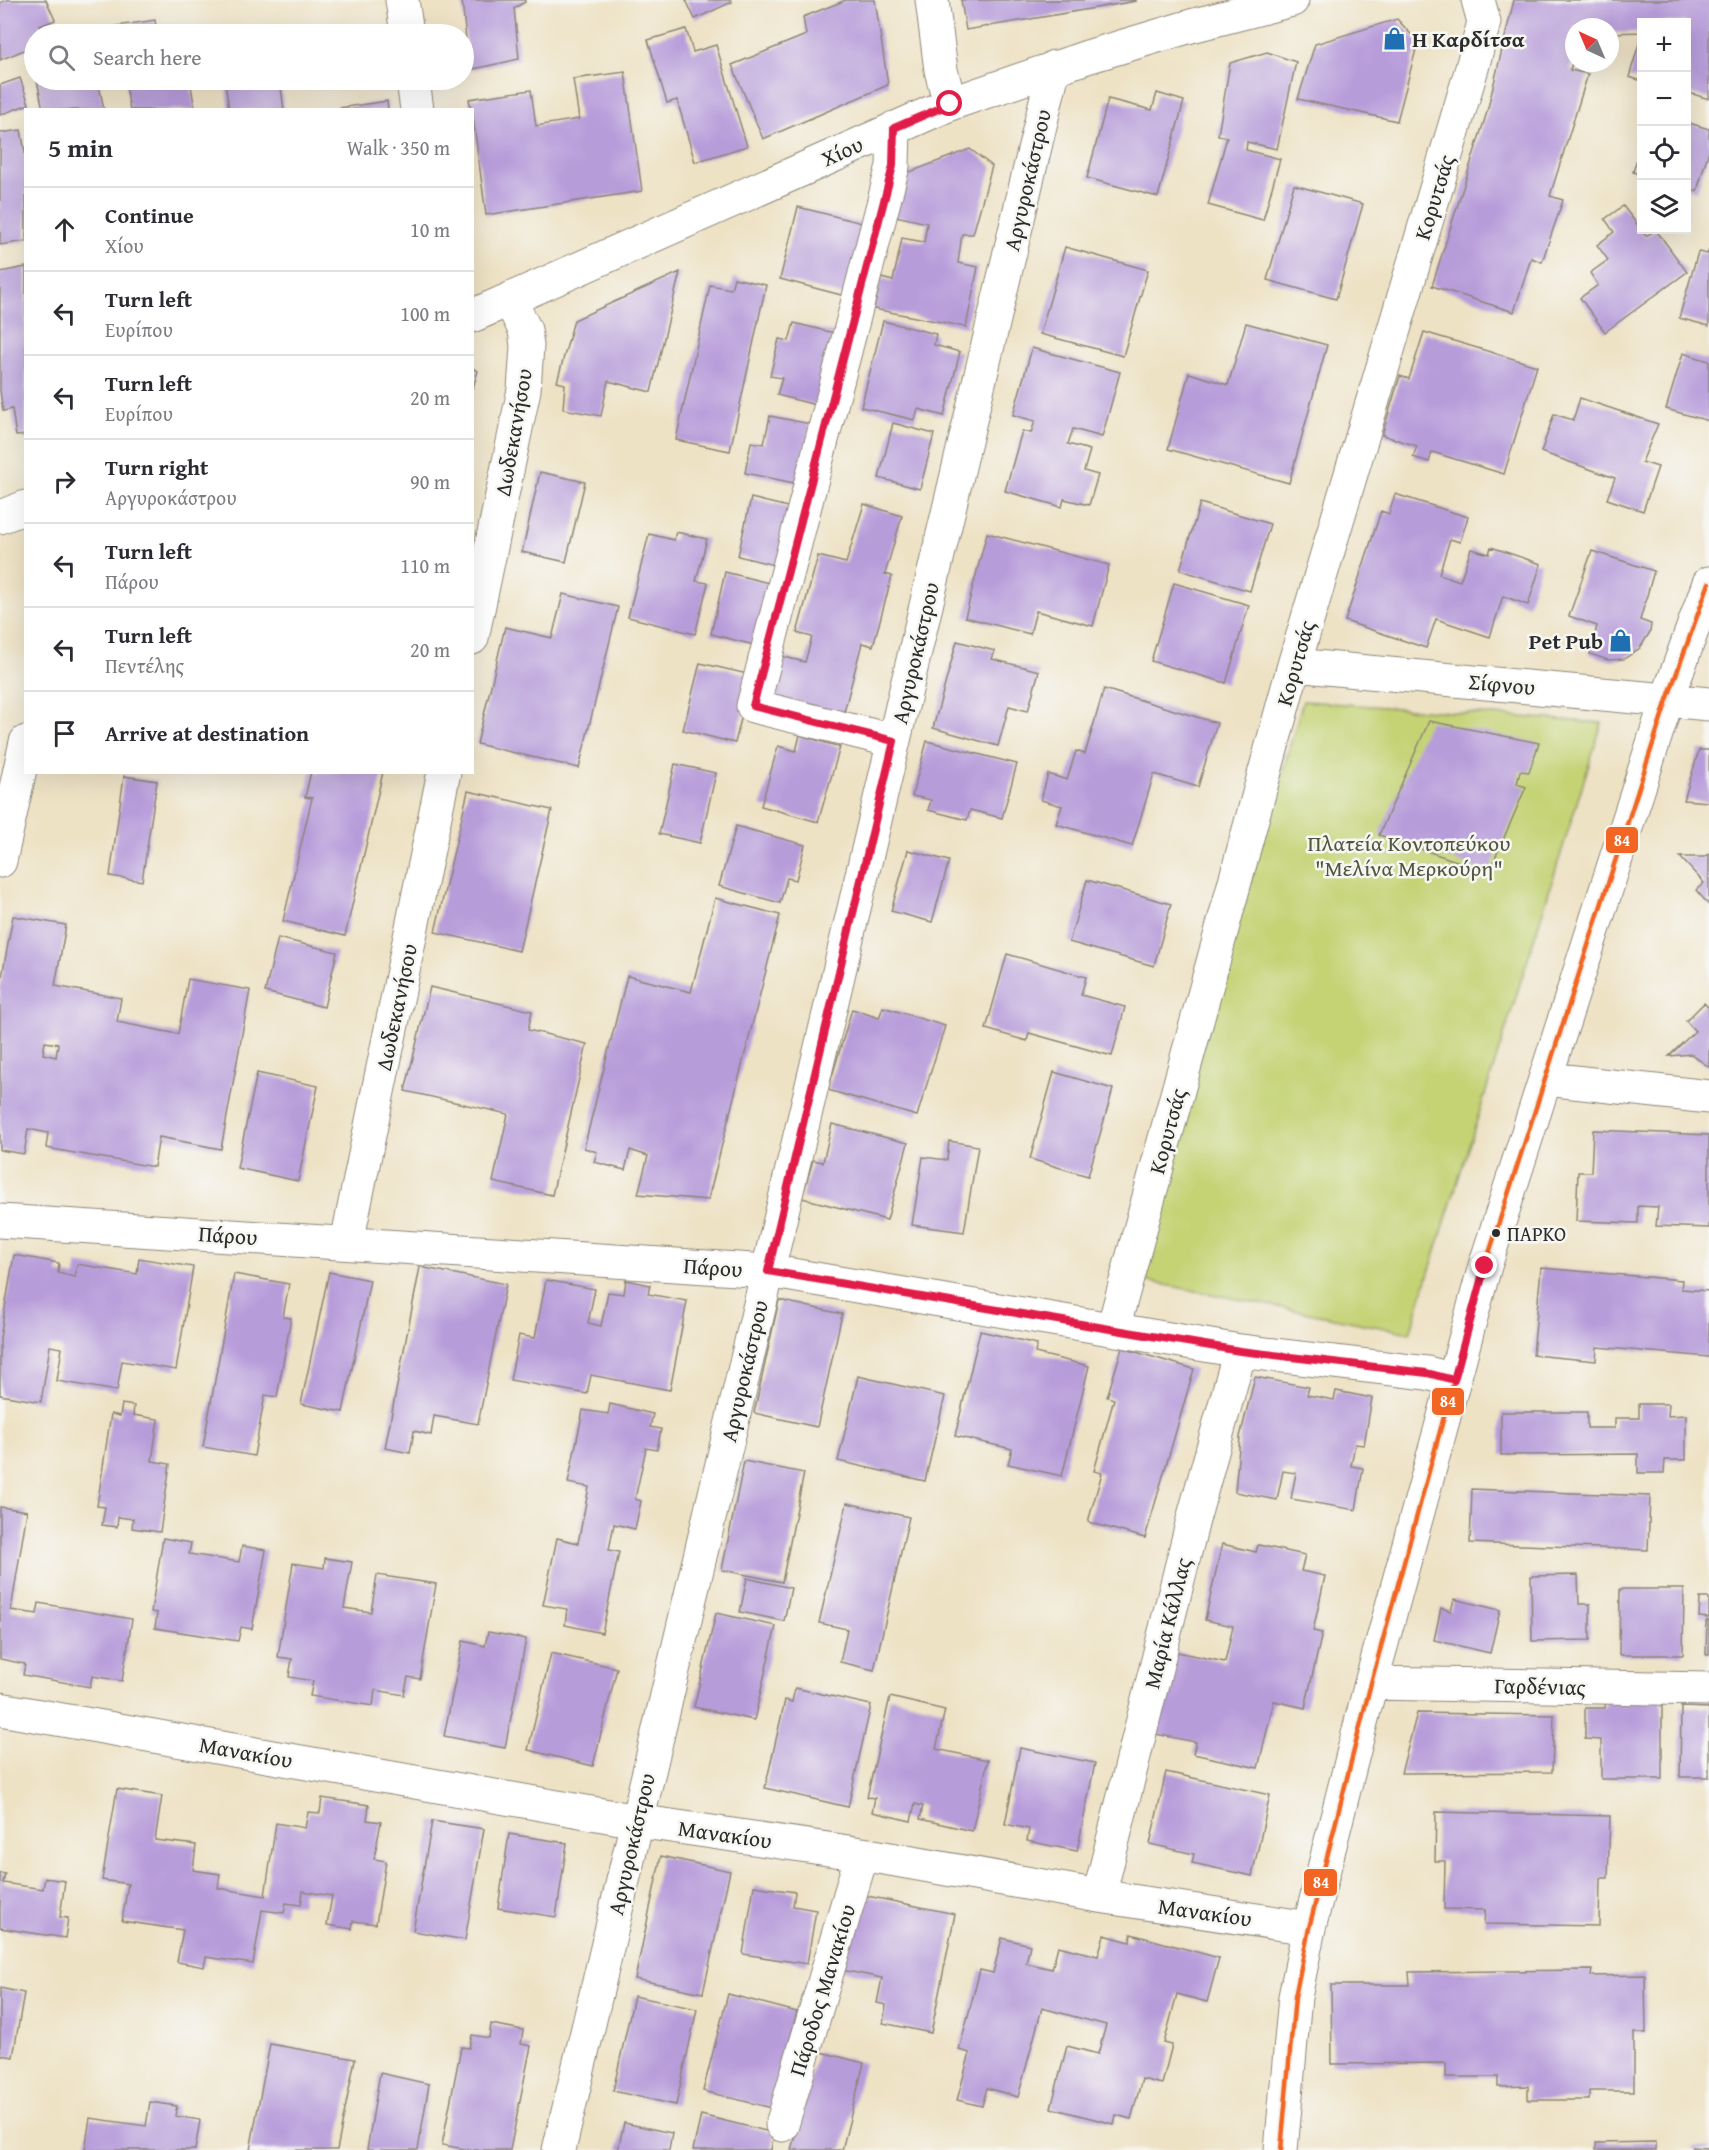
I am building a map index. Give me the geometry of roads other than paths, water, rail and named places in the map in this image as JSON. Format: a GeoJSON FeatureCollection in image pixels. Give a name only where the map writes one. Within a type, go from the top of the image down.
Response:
{"type":"FeatureCollection","features":[{"type":"Feature","properties":{"kind":"street"},"geometry":{"type":"LineString","coordinates":[[402,0],[406,24]]}},
{"type":"Feature","properties":{"kind":"street"},"geometry":{"type":"LineString","coordinates":[[932,0],[941,70],[950,104]]}},
{"type":"Feature","properties":{"kind":"street","name":"Χίου"},"geometry":{"type":"LineString","coordinates":[[474,315],[545,286],[950,104],[1054,67],[1190,13],[1292,0]]}},
{"type":"Feature","properties":{"kind":"street","name":"Κορυτσάς"},"geometry":{"type":"LineString","coordinates":[[1113,1329],[1294,665],[1472,68],[1484,22],[1478,0]]}},
{"type":"Feature","properties":{"kind":"street","name":"Αργυροκάστρου"},"geometry":{"type":"LineString","coordinates":[[559,2150],[1054,67]]}},
{"type":"Feature","properties":{"kind":"street"},"geometry":{"type":"LineString","coordinates":[[414,90],[417,108]]}},
{"type":"Feature","properties":{"kind":"street"},"geometry":{"type":"LineString","coordinates":[[894,128],[893,166],[753,706],[894,741]]}},
{"type":"Feature","properties":{"kind":"street","name":"Δωδεκανήσου"},"geometry":{"type":"LineString","coordinates":[[474,628],[524,390],[527,346],[525,330],[510,300]]}},
{"type":"Feature","properties":{"kind":"street"},"geometry":{"type":"LineString","coordinates":[[0,517],[24,508]]}},
{"type":"Feature","properties":{"kind":"street"},"geometry":{"type":"LineString","coordinates":[[1281,2150],[1295,1997],[1309,1929],[1371,1683],[1485,1266],[1667,700],[1709,583]]}},
{"type":"Feature","properties":{"kind":"street","name":"Σίφνου"},"geometry":{"type":"LineString","coordinates":[[1294,665],[1709,704]]}},
{"type":"Feature","properties":{"kind":"street"},"geometry":{"type":"LineString","coordinates":[[0,861],[24,751]]}},
{"type":"Feature","properties":{"kind":"street","name":"Δωδεκανήσου"},"geometry":{"type":"LineString","coordinates":[[346,1242],[444,774]]}},
{"type":"Feature","properties":{"kind":"street"},"geometry":{"type":"LineString","coordinates":[[1546,1079],[1709,1097]]}},
{"type":"Feature","properties":{"kind":"street","name":"Πάρου"},"geometry":{"type":"LineString","coordinates":[[0,1221],[768,1271],[1240,1351],[1427,1373],[1454,1380]]}},
{"type":"Feature","properties":{"kind":"street","name":"Μαρία Κάλλας"},"geometry":{"type":"LineString","coordinates":[[1098,1896],[1193,1521],[1240,1351]]}},
{"type":"Feature","properties":{"kind":"street","name":"Γαρδένιας"},"geometry":{"type":"LineString","coordinates":[[1371,1683],[1709,1689]]}},
{"type":"Feature","properties":{"kind":"street","name":"Μανακίου"},"geometry":{"type":"LineString","coordinates":[[0,1709],[637,1821],[862,1854],[1098,1896],[1309,1929]]}},
{"type":"Feature","properties":{"kind":"street","name":"Πάροδος Μανακίου"},"geometry":{"type":"LineString","coordinates":[[782,2125],[862,1854]]}},
{"type":"Feature","properties":{"kind":"place","name":"Η Καρδίτσα"},"geometry":{"type":"Point","coordinates":[1394,39]}},
{"type":"Feature","properties":{"kind":"place","name":"Pet Pub"},"geometry":{"type":"Point","coordinates":[1621,641]}},
{"type":"Feature","properties":{"kind":"place","name":"ΠΑΡΚΟ"},"geometry":{"type":"Point","coordinates":[1496,1233]}},
{"type":"Feature","properties":{"kind":"park label","name":"Πλατεία Κοντοπεύκου \"Μελίνα Μερκούρη\""},"geometry":{"type":"Point","coordinates":[1409,856]}}]}
